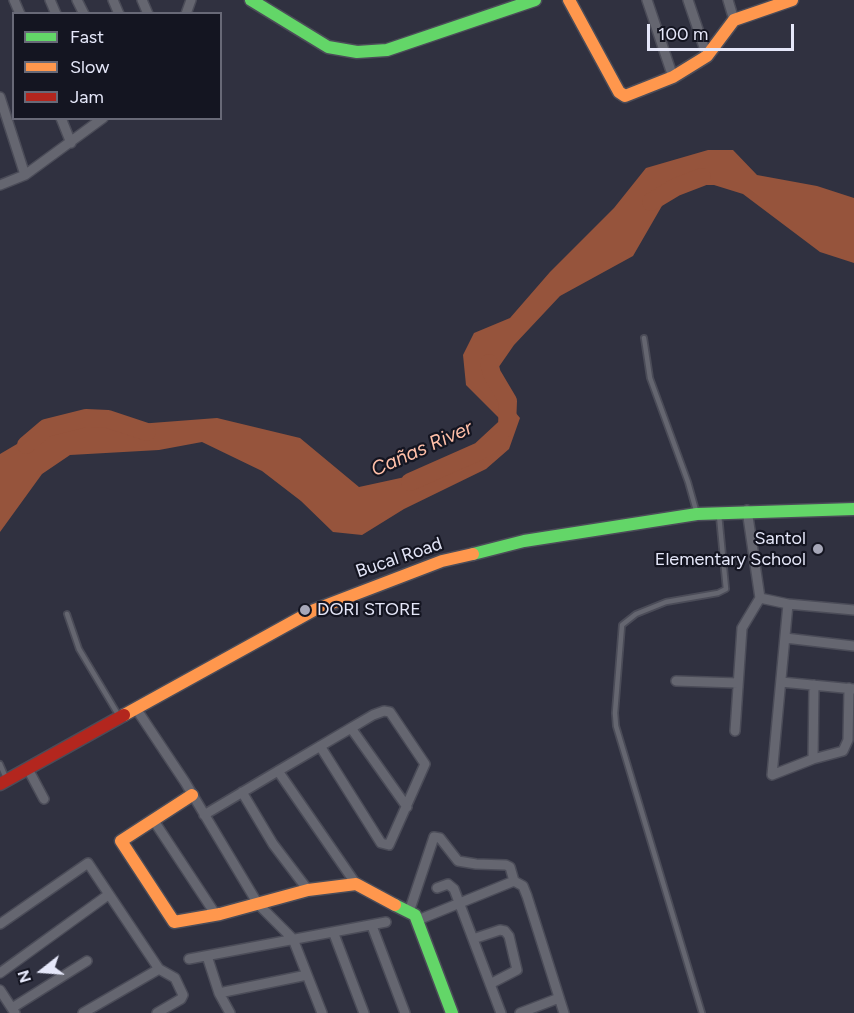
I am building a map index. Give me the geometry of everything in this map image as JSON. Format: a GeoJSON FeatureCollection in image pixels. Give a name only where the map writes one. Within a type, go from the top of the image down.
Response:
{"type":"FeatureCollection","features":[{"type":"Feature","properties":{"kind":"street"},"geometry":{"type":"LineString","coordinates":[[251,0],[306,36],[328,47],[357,52],[387,50],[535,0]]}},
{"type":"Feature","properties":{"kind":"street"},"geometry":{"type":"LineString","coordinates":[[569,0],[619,92],[625,96],[673,77],[707,56],[734,20],[772,3],[792,0]]}},
{"type":"Feature","properties":{"kind":"street"},"geometry":{"type":"LineString","coordinates":[[646,0],[673,77]]}},
{"type":"Feature","properties":{"kind":"street"},"geometry":{"type":"LineString","coordinates":[[688,0],[707,56]]}},
{"type":"Feature","properties":{"kind":"street"},"geometry":{"type":"LineString","coordinates":[[728,0],[734,20]]}},
{"type":"Feature","properties":{"kind":"street"},"geometry":{"type":"LineString","coordinates":[[0,97],[26,175]]}},
{"type":"Feature","properties":{"kind":"street"},"geometry":{"type":"LineString","coordinates":[[62,120],[71,143]]}},
{"type":"Feature","properties":{"kind":"street"},"geometry":{"type":"LineString","coordinates":[[0,185],[26,175],[100,120]]}},
{"type":"Feature","properties":{"kind":"street","name":"Bucal Road"},"geometry":{"type":"LineString","coordinates":[[3,782],[121,719],[314,610],[442,561],[524,541],[697,514],[747,510],[854,509]]}},
{"type":"Feature","properties":{"kind":"street"},"geometry":{"type":"LineString","coordinates":[[735,731],[742,628],[760,598],[747,510]]}},
{"type":"Feature","properties":{"kind":"street"},"geometry":{"type":"LineString","coordinates":[[760,598],[788,604],[854,610]]}},
{"type":"Feature","properties":{"kind":"street"},"geometry":{"type":"LineString","coordinates":[[781,682],[851,688],[848,740],[843,751],[813,759],[772,775],[788,604]]}},
{"type":"Feature","properties":{"kind":"street"},"geometry":{"type":"LineString","coordinates":[[785,638],[854,646]]}},
{"type":"Feature","properties":{"kind":"street"},"geometry":{"type":"LineString","coordinates":[[676,681],[738,683]]}},
{"type":"Feature","properties":{"kind":"street"},"geometry":{"type":"LineString","coordinates":[[813,759],[814,685]]}},
{"type":"Feature","properties":{"kind":"street"},"geometry":{"type":"LineString","coordinates":[[137,710],[258,904],[293,939],[319,1012]]}},
{"type":"Feature","properties":{"kind":"street"},"geometry":{"type":"LineString","coordinates":[[204,815],[373,714],[390,712],[425,764],[389,845],[381,843],[320,746]]}},
{"type":"Feature","properties":{"kind":"street"},"geometry":{"type":"LineString","coordinates":[[351,728],[407,807]]}},
{"type":"Feature","properties":{"kind":"street"},"geometry":{"type":"LineString","coordinates":[[28,769],[44,799]]}},
{"type":"Feature","properties":{"kind":"street"},"geometry":{"type":"LineString","coordinates":[[278,771],[356,884],[410,909],[418,920],[452,1013]]}},
{"type":"Feature","properties":{"kind":"street"},"geometry":{"type":"LineString","coordinates":[[242,792],[273,844],[308,890]]}},
{"type":"Feature","properties":{"kind":"street"},"geometry":{"type":"LineString","coordinates":[[192,795],[121,841],[174,922],[216,915],[308,890],[356,884]]}},
{"type":"Feature","properties":{"kind":"street"},"geometry":{"type":"LineString","coordinates":[[154,821],[216,915]]}},
{"type":"Feature","properties":{"kind":"street"},"geometry":{"type":"LineString","coordinates":[[410,909],[434,837],[440,838],[459,861],[510,867],[514,881],[523,886],[527,896],[564,1013]]}},
{"type":"Feature","properties":{"kind":"street"},"geometry":{"type":"LineString","coordinates":[[0,924],[86,863],[159,969],[175,978],[183,995],[181,999],[157,1013]]}},
{"type":"Feature","properties":{"kind":"street"},"geometry":{"type":"LineString","coordinates":[[418,920],[514,881]]}},
{"type":"Feature","properties":{"kind":"street"},"geometry":{"type":"LineString","coordinates":[[437,888],[452,885],[501,1013]]}},
{"type":"Feature","properties":{"kind":"street"},"geometry":{"type":"LineString","coordinates":[[0,973],[108,895]]}},
{"type":"Feature","properties":{"kind":"street"},"geometry":{"type":"LineString","coordinates":[[189,959],[293,939],[334,934],[386,922]]}},
{"type":"Feature","properties":{"kind":"street"},"geometry":{"type":"LineString","coordinates":[[372,926],[405,1013]]}},
{"type":"Feature","properties":{"kind":"street"},"geometry":{"type":"LineString","coordinates":[[473,939],[500,930],[506,931],[509,936],[517,970],[490,984]]}},
{"type":"Feature","properties":{"kind":"street"},"geometry":{"type":"LineString","coordinates":[[334,934],[364,1013]]}},
{"type":"Feature","properties":{"kind":"street"},"geometry":{"type":"LineString","coordinates":[[207,956],[219,993],[230,1013]]}},
{"type":"Feature","properties":{"kind":"street"},"geometry":{"type":"LineString","coordinates":[[0,990],[13,1011],[87,961]]}},
{"type":"Feature","properties":{"kind":"street"},"geometry":{"type":"LineString","coordinates":[[83,1013],[159,969]]}},
{"type":"Feature","properties":{"kind":"street"},"geometry":{"type":"LineString","coordinates":[[219,993],[307,975]]}},
{"type":"Feature","properties":{"kind":"street"},"geometry":{"type":"LineString","coordinates":[[520,1013],[559,998]]}},
{"type":"Feature","properties":{"kind":"lane"},"geometry":{"type":"LineString","coordinates":[[644,338],[650,378],[688,482],[697,514]]}},
{"type":"Feature","properties":{"kind":"lane"},"geometry":{"type":"LineString","coordinates":[[702,1013],[615,726],[615,713],[622,625],[636,614],[666,602],[718,593],[726,589],[719,512]]}},
{"type":"Feature","properties":{"kind":"lane"},"geometry":{"type":"LineString","coordinates":[[67,614],[79,649],[121,719]]}},
{"type":"Feature","properties":{"kind":"lane"},"geometry":{"type":"LineString","coordinates":[[0,764],[3,782]]}},
{"type":"Feature","properties":{"kind":"shaded area"},"geometry":{"type":"Polygon","coordinates":[[[708,150],[733,150],[757,175],[817,186],[854,198],[854,263],[820,252],[743,194],[714,185],[674,185],[633,256],[560,296],[514,345],[496,371],[501,395],[520,418],[509,449],[486,469],[404,509],[362,535],[333,532],[301,501],[262,471],[202,442],[159,450],[70,455],[42,474],[0,532],[0,454],[34,434],[64,424],[94,420],[125,425],[217,418],[300,438],[359,487],[465,464],[494,434],[500,419],[466,385],[463,355],[474,333],[510,318],[550,272],[614,208],[646,168],[708,150]]]}},
{"type":"Feature","properties":{"kind":"waterway","name":"Cañas River"},"geometry":{"type":"LineString","coordinates":[[651,202],[676,187],[702,177]]}},
{"type":"Feature","properties":{"kind":"waterway","name":"Cañas River"},"geometry":{"type":"LineString","coordinates":[[410,482],[480,451],[507,426],[508,401],[492,374],[489,363]]}},
{"type":"Feature","properties":{"kind":"waterway","name":"Cañas River"},"geometry":{"type":"LineString","coordinates":[[26,445],[46,428],[86,418],[108,419],[147,432]]}},
{"type":"Feature","properties":{"kind":"traffic: fast"},"geometry":{"type":"LineString","coordinates":[[251,0],[328,47],[357,52],[387,50],[535,0]]}},
{"type":"Feature","properties":{"kind":"traffic: fast"},"geometry":{"type":"LineString","coordinates":[[473,554],[524,541],[697,514],[854,509]]}},
{"type":"Feature","properties":{"kind":"traffic: fast"},"geometry":{"type":"LineString","coordinates":[[395,905],[415,915],[452,1013]]}},
{"type":"Feature","properties":{"kind":"traffic: slow"},"geometry":{"type":"LineString","coordinates":[[569,0],[619,92],[625,96],[673,77],[707,56],[734,20],[792,0]]}},
{"type":"Feature","properties":{"kind":"traffic: slow"},"geometry":{"type":"LineString","coordinates":[[124,715],[314,610],[442,561],[473,554]]}},
{"type":"Feature","properties":{"kind":"traffic: slow"},"geometry":{"type":"LineString","coordinates":[[192,795],[121,841],[174,922],[220,914],[308,890],[356,884],[395,905]]}},
{"type":"Feature","properties":{"kind":"traffic: jam"},"geometry":{"type":"LineString","coordinates":[[0,784],[124,715]]}},
{"type":"Feature","properties":{"kind":"place","name":"Santol Elementary School"},"geometry":{"type":"Point","coordinates":[818,549]}},
{"type":"Feature","properties":{"kind":"place","name":"DORI STORE"},"geometry":{"type":"Point","coordinates":[305,610]}}]}
